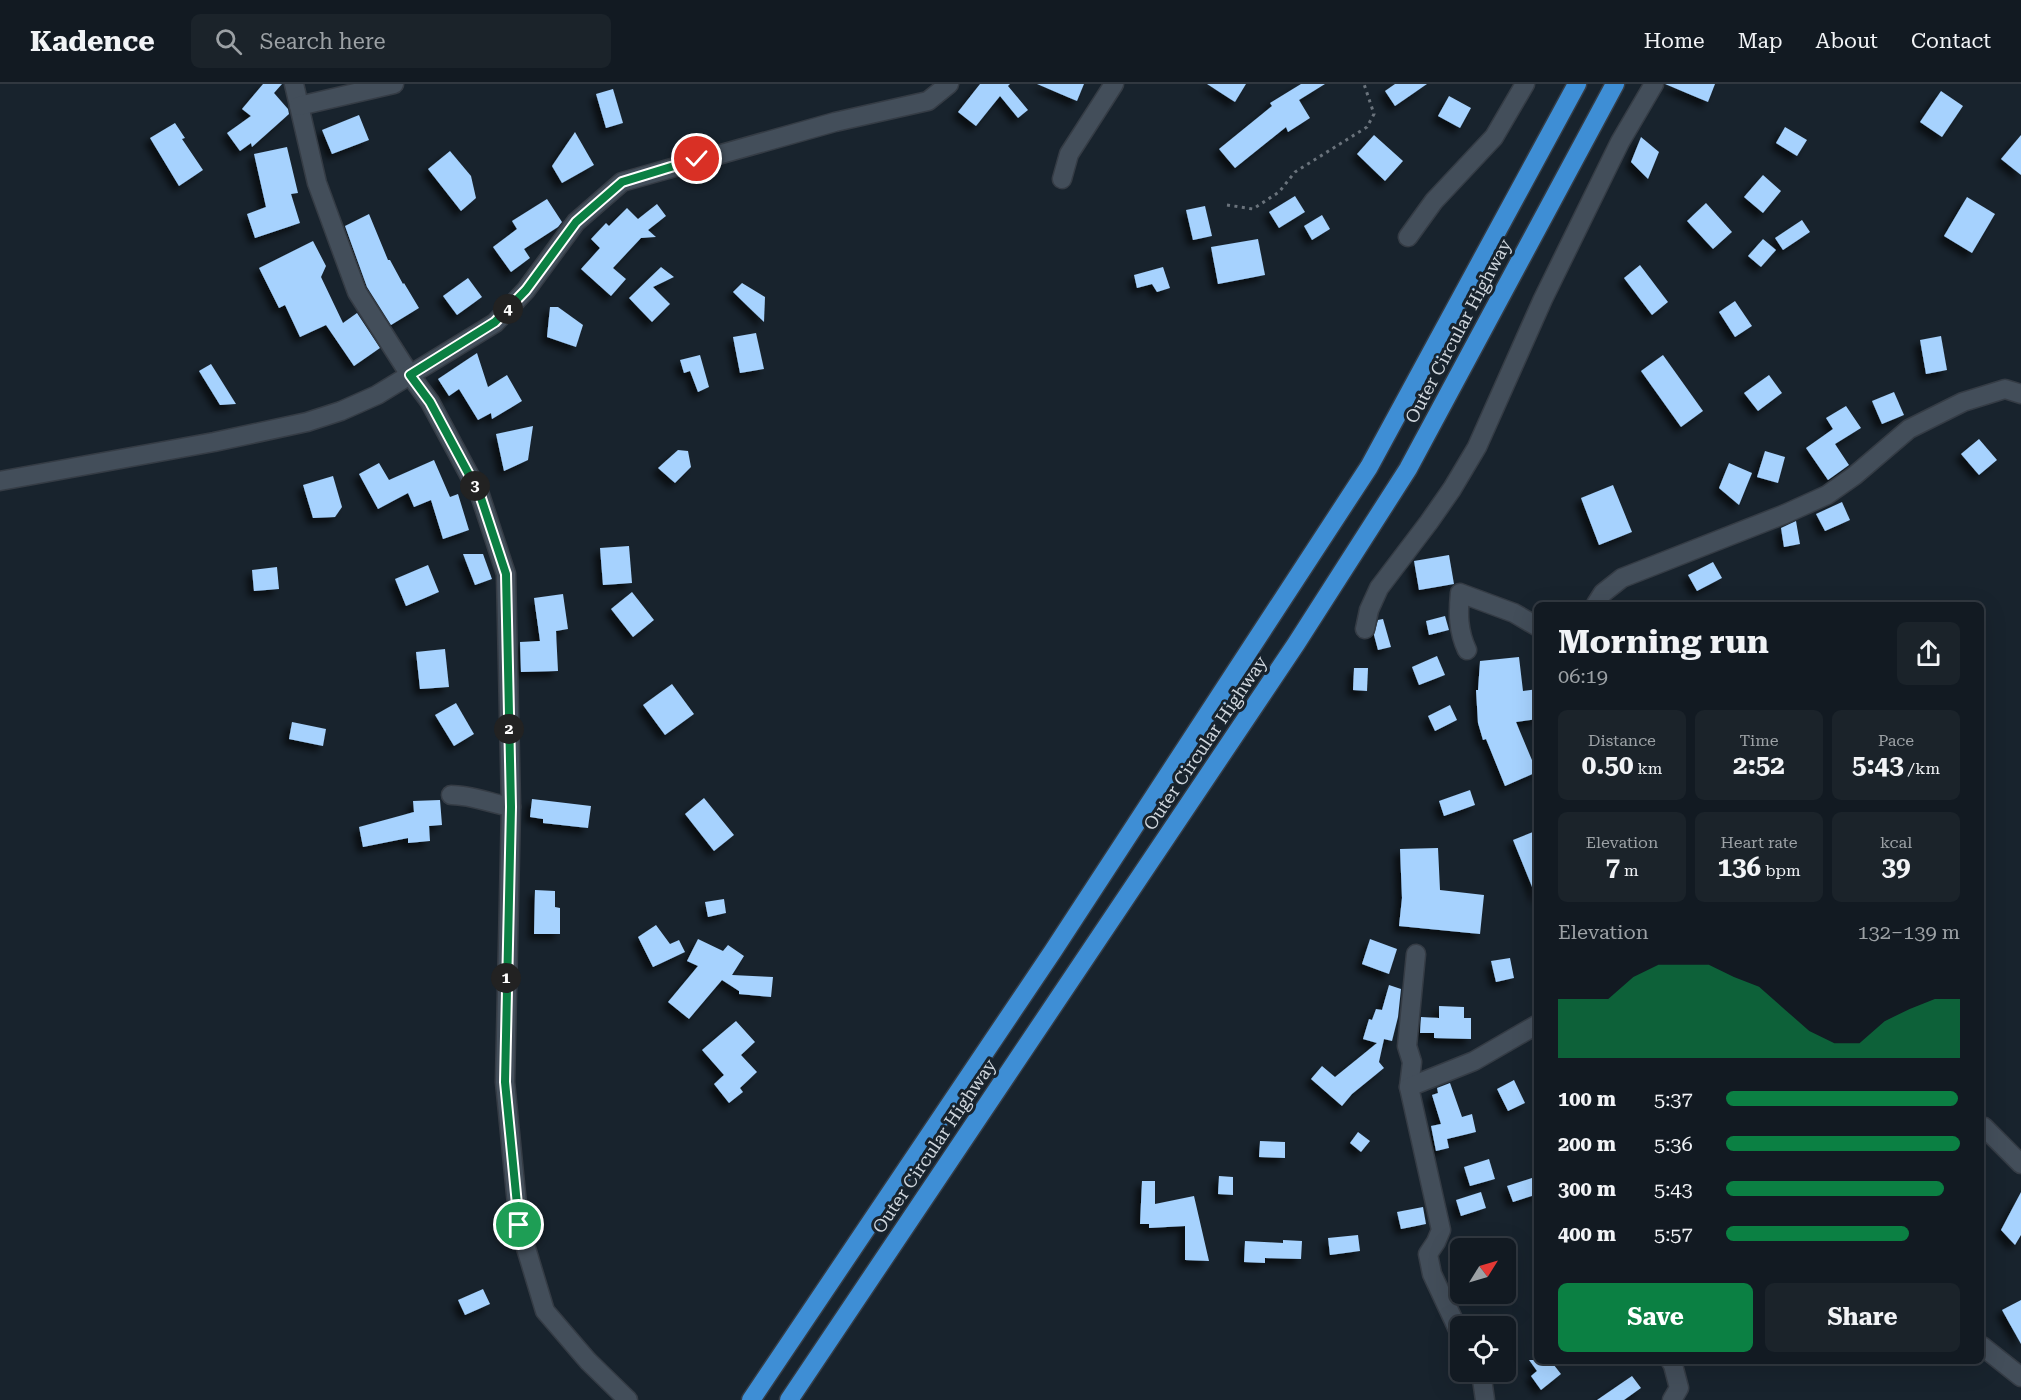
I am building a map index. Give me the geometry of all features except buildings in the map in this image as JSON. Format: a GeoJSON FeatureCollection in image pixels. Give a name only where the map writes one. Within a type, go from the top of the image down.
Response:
{"type":"FeatureCollection","features":[{"type":"Feature","properties":{"kind":"highway","name":"Outer Circular Highway"},"geometry":{"type":"LineString","coordinates":[[751,1400],[1046,960],[1369,467],[1577,84]]}},
{"type":"Feature","properties":{"kind":"highway","name":"Outer Circular Highway"},"geometry":{"type":"LineString","coordinates":[[789,1400],[1087,957],[1408,469],[1615,84]]}},
{"type":"Feature","properties":{"kind":"street"},"geometry":{"type":"LineString","coordinates":[[294,84],[317,183],[357,292],[430,402],[480,495],[506,574],[511,807],[505,1082],[519,1225],[545,1311],[588,1361],[628,1400]]}},
{"type":"Feature","properties":{"kind":"street"},"geometry":{"type":"LineString","coordinates":[[299,106],[394,84]]}},
{"type":"Feature","properties":{"kind":"street"},"geometry":{"type":"LineString","coordinates":[[0,481],[214,442],[308,422],[341,411],[377,395],[495,322],[526,290],[576,222],[622,182],[835,122],[928,101],[949,84]]}},
{"type":"Feature","properties":{"kind":"street"},"geometry":{"type":"LineString","coordinates":[[1062,179],[1069,154],[1114,84]]}},
{"type":"Feature","properties":{"kind":"street"},"geometry":{"type":"LineString","coordinates":[[1408,237],[1434,201],[1494,137],[1525,84]]}},
{"type":"Feature","properties":{"kind":"street"},"geometry":{"type":"LineString","coordinates":[[1365,629],[1369,610],[1379,588],[1440,506],[1477,447],[1543,299],[1620,142],[1654,84]]}},
{"type":"Feature","properties":{"kind":"street"},"geometry":{"type":"LineString","coordinates":[[1597,602],[1603,593],[1622,578],[1785,514],[1827,495],[1884,452],[1909,429],[1963,402],[2005,389],[2021,394]]}},
{"type":"Feature","properties":{"kind":"street"},"geometry":{"type":"LineString","coordinates":[[1467,650],[1462,638],[1458,614],[1460,593],[1514,613],[1534,625]]}},
{"type":"Feature","properties":{"kind":"street"},"geometry":{"type":"LineString","coordinates":[[451,795],[465,795],[511,807]]}},
{"type":"Feature","properties":{"kind":"street"},"geometry":{"type":"LineString","coordinates":[[1416,954],[1407,1046],[1412,1062],[1409,1087],[1441,1230],[1428,1254],[1432,1274],[1452,1316]]}},
{"type":"Feature","properties":{"kind":"street"},"geometry":{"type":"LineString","coordinates":[[1409,1087],[1474,1060],[1534,1026]]}},
{"type":"Feature","properties":{"kind":"street"},"geometry":{"type":"LineString","coordinates":[[1984,1127],[2021,1164]]}},
{"type":"Feature","properties":{"kind":"street"},"geometry":{"type":"LineString","coordinates":[[1984,1348],[2021,1377]]}},
{"type":"Feature","properties":{"kind":"street"},"geometry":{"type":"LineString","coordinates":[[1672,1364],[1679,1388],[1672,1400]]}},
{"type":"Feature","properties":{"kind":"street"},"geometry":{"type":"LineString","coordinates":[[1482,1382],[1485,1400]]}},
{"type":"Feature","properties":{"kind":"path"},"geometry":{"type":"LineString","coordinates":[[1227,205],[1253,209],[1279,192],[1295,172],[1367,127],[1374,114],[1364,84]]}},
{"type":"Feature","properties":{"kind":"route"},"geometry":{"type":"LineString","coordinates":[[519,1225],[505,1082],[511,807],[506,574],[480,495],[430,402],[410,375],[495,322],[526,290],[576,222],[622,182],[697,159]]}}]}
